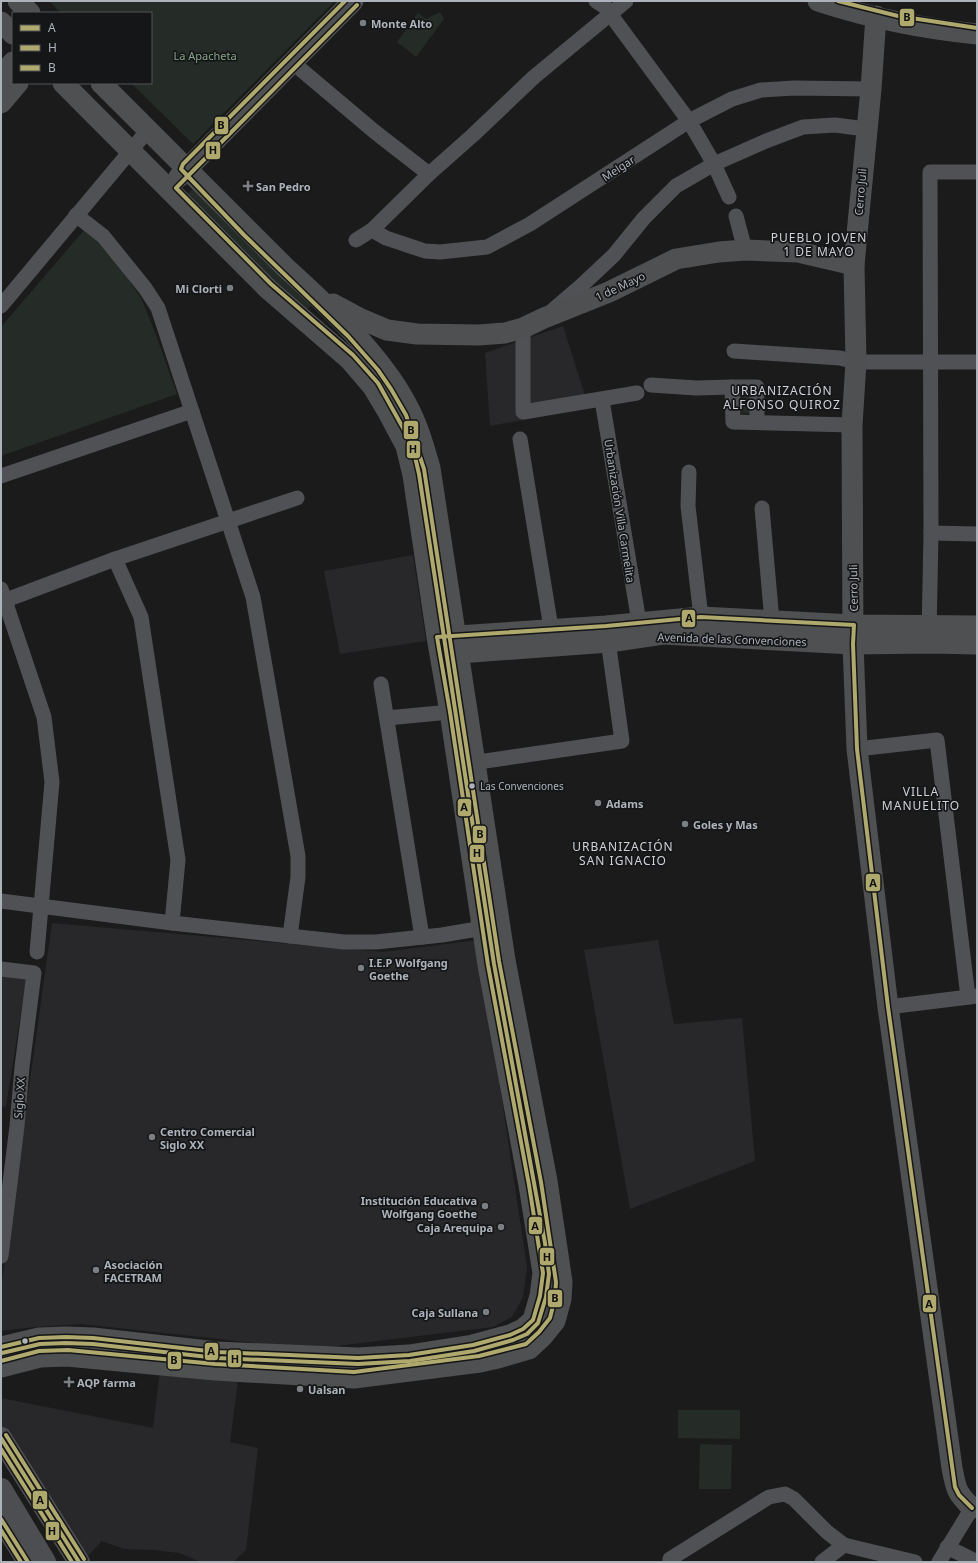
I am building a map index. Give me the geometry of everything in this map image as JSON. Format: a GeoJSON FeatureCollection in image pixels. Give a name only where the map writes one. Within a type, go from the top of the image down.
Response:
{"type":"FeatureCollection","features":[{"type":"Feature","properties":{"kind":"highway"},"geometry":{"type":"LineString","coordinates":[[1,1438],[79,1562]]}},
{"type":"Feature","properties":{"kind":"highway"},"geometry":{"type":"LineString","coordinates":[[1,1463],[62,1562]]}},
{"type":"Feature","properties":{"kind":"highway"},"geometry":{"type":"LineString","coordinates":[[1,1489],[45,1562]]}},
{"type":"Feature","properties":{"kind":"highway"},"geometry":{"type":"LineString","coordinates":[[1,1519],[28,1562]]}},
{"type":"Feature","properties":{"kind":"main road"},"geometry":{"type":"LineString","coordinates":[[18,1],[29,12]]}},
{"type":"Feature","properties":{"kind":"main road"},"geometry":{"type":"LineString","coordinates":[[168,188],[353,1]]}},
{"type":"Feature","properties":{"kind":"main road"},"geometry":{"type":"LineString","coordinates":[[818,1],[844,10],[932,28],[977,34]]}},
{"type":"Feature","properties":{"kind":"main road","name":"Cerro Juli"},"geometry":{"type":"LineString","coordinates":[[876,16],[871,89],[854,265],[856,362],[852,425],[853,634],[857,749],[888,1007],[955,1487],[959,1495],[974,1507]]}},
{"type":"Feature","properties":{"kind":"main road"},"geometry":{"type":"LineString","coordinates":[[1,22],[12,33]]}},
{"type":"Feature","properties":{"kind":"main road"},"geometry":{"type":"LineString","coordinates":[[1,76],[12,63]]}},
{"type":"Feature","properties":{"kind":"main road"},"geometry":{"type":"LineString","coordinates":[[1,103],[17,84]]}},
{"type":"Feature","properties":{"kind":"main road"},"geometry":{"type":"LineString","coordinates":[[1,1362],[40,1357],[67,1356],[214,1370],[354,1378],[480,1362],[529,1349],[543,1336],[555,1321],[561,1299],[562,1282],[547,1181],[467,764],[448,645],[406,446],[373,387],[349,359],[267,288],[64,84]]}},
{"type":"Feature","properties":{"kind":"main road"},"geometry":{"type":"LineString","coordinates":[[1,1362],[39,1338],[66,1337],[93,1338],[217,1352],[358,1358],[409,1355],[473,1345],[510,1335],[523,1329],[533,1320],[540,1296],[543,1273],[529,1185],[503,1048],[483,928],[467,764],[450,712],[448,645],[428,461],[422,440],[408,406],[378,360],[315,295],[286,268],[102,84]]}},
{"type":"Feature","properties":{"kind":"main road","name":"1 de Mayo"},"geometry":{"type":"LineString","coordinates":[[315,295],[361,319],[387,330],[417,334],[456,336],[505,333],[523,328],[609,292],[676,259],[719,252],[745,250],[798,252],[854,265]]}},
{"type":"Feature","properties":{"kind":"main road"},"geometry":{"type":"LineString","coordinates":[[378,360],[373,350],[373,345],[387,330]]}},
{"type":"Feature","properties":{"kind":"main road","name":"1 de Mayo"},"geometry":{"type":"LineString","coordinates":[[322,336],[349,342],[387,330]]}},
{"type":"Feature","properties":{"kind":"main road","name":"Avenida de las Convenciones"},"geometry":{"type":"LineString","coordinates":[[448,645],[607,634],[663,634],[700,626],[772,620],[853,634]]}},
{"type":"Feature","properties":{"kind":"main road","name":"Avenida de las Convenciones"},"geometry":{"type":"LineString","coordinates":[[607,634],[639,622],[853,634],[929,634],[977,626]]}},
{"type":"Feature","properties":{"kind":"main road","name":"Avenida de las Convenciones"},"geometry":{"type":"LineString","coordinates":[[929,634],[977,644]]}},
{"type":"Feature","properties":{"kind":"main road"},"geometry":{"type":"LineString","coordinates":[[308,1355],[308,1376]]}},
{"type":"Feature","properties":{"kind":"street"},"geometry":{"type":"LineString","coordinates":[[596,1],[605,7],[689,121],[714,164],[729,197]]}},
{"type":"Feature","properties":{"kind":"street"},"geometry":{"type":"LineString","coordinates":[[356,240],[372,230],[429,174],[534,77],[626,1]]}},
{"type":"Feature","properties":{"kind":"street"},"geometry":{"type":"LineString","coordinates":[[292,62],[375,132],[429,174]]}},
{"type":"Feature","properties":{"kind":"street","name":"Melgar"},"geometry":{"type":"LineString","coordinates":[[372,230],[386,238],[425,251],[440,252],[487,247],[530,224],[689,121],[732,99],[761,90],[794,88],[871,89]]}},
{"type":"Feature","properties":{"kind":"street"},"geometry":{"type":"LineString","coordinates":[[544,318],[614,255],[644,218],[676,186],[714,164],[766,141],[803,127],[835,124],[866,129]]}},
{"type":"Feature","properties":{"kind":"street"},"geometry":{"type":"LineString","coordinates":[[1,306],[148,130]]}},
{"type":"Feature","properties":{"kind":"street"},"geometry":{"type":"LineString","coordinates":[[929,634],[931,532],[930,172],[977,172]]}},
{"type":"Feature","properties":{"kind":"street"},"geometry":{"type":"LineString","coordinates":[[76,215],[103,236],[145,288],[158,308],[254,597],[298,856],[298,877],[290,936]]}},
{"type":"Feature","properties":{"kind":"street"},"geometry":{"type":"LineString","coordinates":[[736,216],[745,250]]}},
{"type":"Feature","properties":{"kind":"street"},"geometry":{"type":"LineString","coordinates":[[523,328],[523,412],[637,393]]}},
{"type":"Feature","properties":{"kind":"street"},"geometry":{"type":"LineString","coordinates":[[734,351],[840,358],[856,362],[977,362]]}},
{"type":"Feature","properties":{"kind":"street"},"geometry":{"type":"LineString","coordinates":[[651,385],[696,388],[757,387],[757,422]]}},
{"type":"Feature","properties":{"kind":"street"},"geometry":{"type":"LineString","coordinates":[[732,387],[733,422],[852,425]]}},
{"type":"Feature","properties":{"kind":"street","name":"Urbanización Villa Carmelita"},"geometry":{"type":"LineString","coordinates":[[602,400],[639,622]]}},
{"type":"Feature","properties":{"kind":"street"},"geometry":{"type":"LineString","coordinates":[[1,476],[192,412]]}},
{"type":"Feature","properties":{"kind":"street"},"geometry":{"type":"LineString","coordinates":[[520,439],[553,638]]}},
{"type":"Feature","properties":{"kind":"street"},"geometry":{"type":"LineString","coordinates":[[689,472],[688,506],[700,626]]}},
{"type":"Feature","properties":{"kind":"street"},"geometry":{"type":"LineString","coordinates":[[37,952],[52,782],[44,717],[3,597],[297,498]]}},
{"type":"Feature","properties":{"kind":"street"},"geometry":{"type":"LineString","coordinates":[[762,508],[772,620]]}},
{"type":"Feature","properties":{"kind":"street"},"geometry":{"type":"LineString","coordinates":[[931,532],[977,534]]}},
{"type":"Feature","properties":{"kind":"street"},"geometry":{"type":"LineString","coordinates":[[116,559],[141,617],[145,641],[178,860],[172,923]]}},
{"type":"Feature","properties":{"kind":"street"},"geometry":{"type":"LineString","coordinates":[[467,764],[622,741],[607,634]]}},
{"type":"Feature","properties":{"kind":"street"},"geometry":{"type":"LineString","coordinates":[[381,684],[422,937]]}},
{"type":"Feature","properties":{"kind":"street"},"geometry":{"type":"LineString","coordinates":[[387,718],[450,712]]}},
{"type":"Feature","properties":{"kind":"street"},"geometry":{"type":"LineString","coordinates":[[857,749],[937,740],[972,996],[888,1007]]}},
{"type":"Feature","properties":{"kind":"street"},"geometry":{"type":"LineString","coordinates":[[1,901],[172,923],[352,942],[376,942],[483,928]]}},
{"type":"Feature","properties":{"kind":"street","name":"Siglo XX"},"geometry":{"type":"LineString","coordinates":[[1,969],[34,973],[1,1256]]}},
{"type":"Feature","properties":{"kind":"street"},"geometry":{"type":"LineString","coordinates":[[670,1562],[670,1559],[768,1497],[785,1494],[794,1499],[827,1532],[844,1545],[915,1562]]}},
{"type":"Feature","properties":{"kind":"street"},"geometry":{"type":"LineString","coordinates":[[939,1562],[947,1547],[974,1507]]}},
{"type":"Feature","properties":{"kind":"street"},"geometry":{"type":"LineString","coordinates":[[822,1562],[844,1545]]}},
{"type":"Feature","properties":{"kind":"street"},"geometry":{"type":"LineString","coordinates":[[947,1547],[977,1562]]}},
{"type":"Feature","properties":{"kind":"shaded area"},"geometry":{"type":"Polygon","coordinates":[[[563,326],[589,408],[490,426],[485,353],[563,326]]]}},
{"type":"Feature","properties":{"kind":"shaded area"},"geometry":{"type":"Polygon","coordinates":[[[413,555],[426,641],[340,654],[324,571],[413,555]]]}},
{"type":"Feature","properties":{"kind":"shaded area"},"geometry":{"type":"Polygon","coordinates":[[[52,923],[383,952],[478,940],[527,1267],[523,1297],[512,1317],[493,1327],[312,1349],[81,1324],[1,1331],[1,1287],[52,923]]]}},
{"type":"Feature","properties":{"kind":"shaded area"},"geometry":{"type":"Polygon","coordinates":[[[658,940],[674,1024],[742,1018],[755,1161],[630,1209],[584,950],[658,940]]]}},
{"type":"Feature","properties":{"kind":"shaded area"},"geometry":{"type":"Polygon","coordinates":[[[1,976],[26,980],[6,1107],[1,1106],[1,976]]]}},
{"type":"Feature","properties":{"kind":"shaded area"},"geometry":{"type":"Polygon","coordinates":[[[160,1370],[238,1381],[230,1442],[258,1448],[246,1550],[233,1562],[201,1562],[179,1553],[124,1549],[102,1541],[85,1559],[1,1433],[1,1398],[153,1428],[160,1370]]]}},
{"type":"Feature","properties":{"kind":"green space","name":"La Apacheta"},"geometry":{"type":"Polygon","coordinates":[[[49,1],[335,1],[193,144],[132,84],[152,84],[152,12],[60,12],[49,1]]]}},
{"type":"Feature","properties":{"kind":"green space"},"geometry":{"type":"Polygon","coordinates":[[[440,12],[444,19],[416,57],[397,42],[418,13],[426,19],[440,12]]]}},
{"type":"Feature","properties":{"kind":"green space"},"geometry":{"type":"Polygon","coordinates":[[[194,188],[312,305],[303,313],[185,196],[194,188]]]}},
{"type":"Feature","properties":{"kind":"green space"},"geometry":{"type":"Polygon","coordinates":[[[85,229],[111,254],[142,300],[177,394],[1,456],[1,327],[85,229]]]}},
{"type":"Feature","properties":{"kind":"green space"},"geometry":{"type":"Polygon","coordinates":[[[739,396],[754,396],[752,414],[736,412],[739,396]]]}},
{"type":"Feature","properties":{"kind":"green space"},"geometry":{"type":"Polygon","coordinates":[[[678,1410],[740,1410],[740,1439],[678,1438],[678,1410]]]}},
{"type":"Feature","properties":{"kind":"green space"},"geometry":{"type":"Polygon","coordinates":[[[700,1444],[732,1445],[731,1489],[699,1489],[700,1444]]]}},
{"type":"Feature","properties":{"kind":"transit line","name":"B"},"geometry":{"type":"LineString","coordinates":[[1,1361],[39,1351],[68,1350],[215,1364],[354,1372],[479,1356],[526,1344],[539,1332],[550,1318],[555,1298],[556,1282],[541,1182],[499,961],[424,469],[406,415],[378,370],[348,336],[244,235],[181,169],[183,164],[345,1]]}},
{"type":"Feature","properties":{"kind":"transit line","name":"B"},"geometry":{"type":"LineString","coordinates":[[838,1],[898,16],[977,28]]}},
{"type":"Feature","properties":{"kind":"transit line","name":"H"},"geometry":{"type":"LineString","coordinates":[[2,1353],[40,1344],[66,1343],[93,1344],[217,1358],[358,1364],[410,1361],[474,1351],[513,1340],[527,1334],[538,1323],[546,1297],[549,1274],[545,1243],[494,964],[419,474],[412,444],[378,383],[353,355],[271,284],[176,188],[357,5]]}},
{"type":"Feature","properties":{"kind":"transit line","name":"A"},"geometry":{"type":"LineString","coordinates":[[1,1347],[39,1338],[66,1337],[93,1338],[217,1352],[358,1358],[409,1355],[473,1345],[510,1335],[523,1329],[533,1320],[540,1296],[543,1273],[529,1185],[488,965],[450,712],[437,637],[606,626],[701,617],[854,625],[853,644],[857,749],[888,1007],[955,1487],[959,1495],[972,1508]]}},
{"type":"Feature","properties":{"kind":"transit line","name":"B"},"geometry":{"type":"LineString","coordinates":[[6,1435],[84,1559]]}},
{"type":"Feature","properties":{"kind":"transit line","name":"A"},"geometry":{"type":"LineString","coordinates":[[1,1438],[79,1562]]}},
{"type":"Feature","properties":{"kind":"transit line","name":"H"},"geometry":{"type":"LineString","coordinates":[[1,1449],[72,1562]]}},
{"type":"Feature","properties":{"kind":"transit line","name":"A"},"geometry":{"type":"LineString","coordinates":[[1,1519],[28,1562]]}},
{"type":"Feature","properties":{"kind":"transit line","name":"H"},"geometry":{"type":"LineString","coordinates":[[1,1530],[21,1562]]}},
{"type":"Feature","properties":{"kind":"place","name":"Monte Alto"},"geometry":{"type":"Point","coordinates":[363,23]}},
{"type":"Feature","properties":{"kind":"place","name":"San Pedro"},"geometry":{"type":"Point","coordinates":[248,186]}},
{"type":"Feature","properties":{"kind":"place","name":"Mi Clorti"},"geometry":{"type":"Point","coordinates":[230,288]}},
{"type":"Feature","properties":{"kind":"place","name":"Las Convenciones"},"geometry":{"type":"Point","coordinates":[472,786]}},
{"type":"Feature","properties":{"kind":"place","name":"Adams"},"geometry":{"type":"Point","coordinates":[598,803]}},
{"type":"Feature","properties":{"kind":"place","name":"Goles y Mas"},"geometry":{"type":"Point","coordinates":[685,824]}},
{"type":"Feature","properties":{"kind":"place","name":"I.E.P Wolfgang Goethe"},"geometry":{"type":"Point","coordinates":[361,968]}},
{"type":"Feature","properties":{"kind":"place","name":"Centro Comercial Siglo XX"},"geometry":{"type":"Point","coordinates":[152,1137]}},
{"type":"Feature","properties":{"kind":"place","name":"Institución Educativa Wolfgang Goethe"},"geometry":{"type":"Point","coordinates":[485,1206]}},
{"type":"Feature","properties":{"kind":"place","name":"Caja Arequipa"},"geometry":{"type":"Point","coordinates":[501,1227]}},
{"type":"Feature","properties":{"kind":"place","name":"Asociación FACETRAM"},"geometry":{"type":"Point","coordinates":[96,1270]}},
{"type":"Feature","properties":{"kind":"place","name":"Caja Sullana"},"geometry":{"type":"Point","coordinates":[486,1312]}},
{"type":"Feature","properties":{"kind":"place","name":"AQP farma"},"geometry":{"type":"Point","coordinates":[69,1382]}},
{"type":"Feature","properties":{"kind":"place","name":"Ualsan"},"geometry":{"type":"Point","coordinates":[300,1389]}},
{"type":"Feature","properties":{"kind":"district","name":"PUEBLO JOVEN 1 DE MAYO"},"geometry":{"type":"Point","coordinates":[819,244]}},
{"type":"Feature","properties":{"kind":"district","name":"URBANIZACIÓN ALFONSO QUIROZ"},"geometry":{"type":"Point","coordinates":[782,397]}},
{"type":"Feature","properties":{"kind":"district","name":"VILLA MANUELITO"},"geometry":{"type":"Point","coordinates":[921,798]}},
{"type":"Feature","properties":{"kind":"district","name":"URBANIZACIÓN SAN IGNACIO"},"geometry":{"type":"Point","coordinates":[623,853]}}]}
